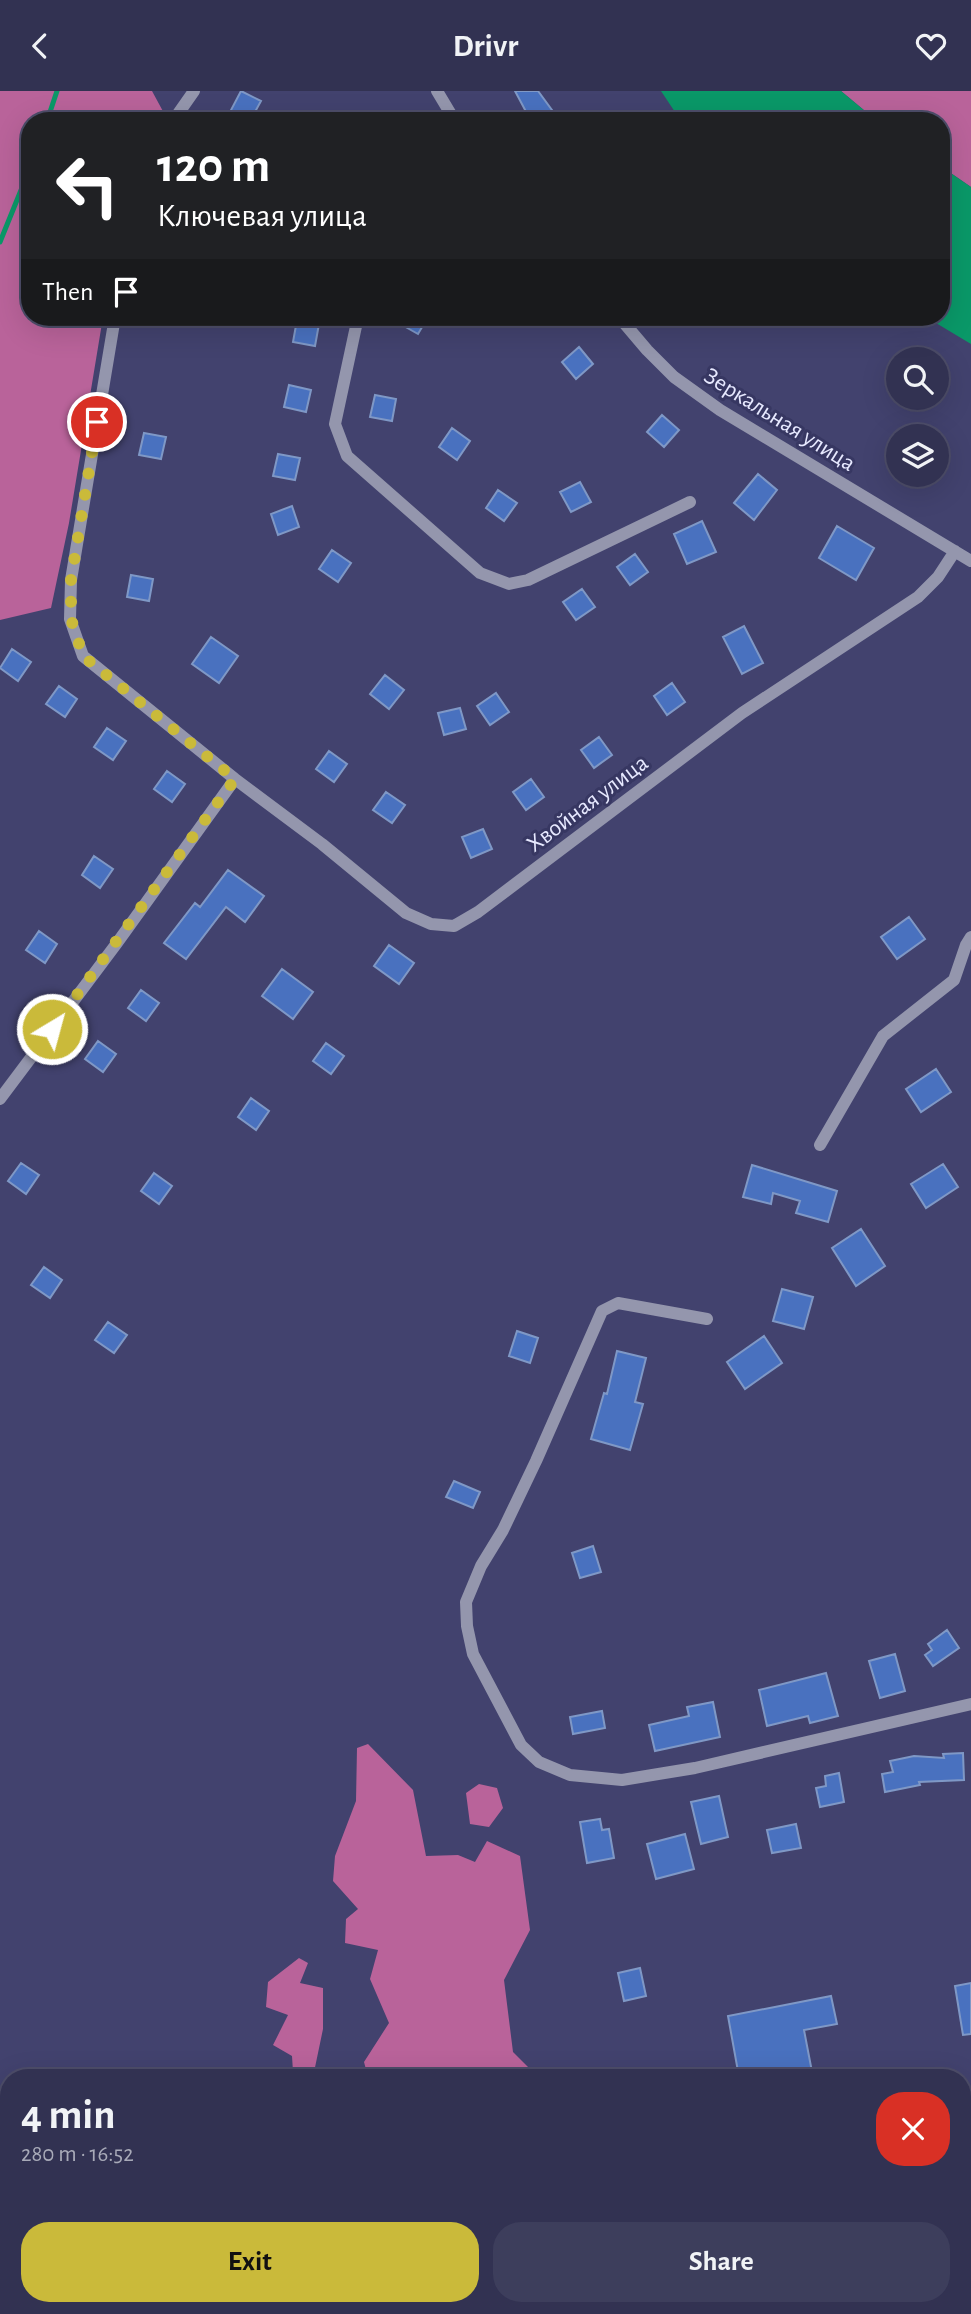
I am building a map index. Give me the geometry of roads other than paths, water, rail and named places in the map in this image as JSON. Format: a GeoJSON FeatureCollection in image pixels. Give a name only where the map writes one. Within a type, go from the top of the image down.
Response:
{"type":"FeatureCollection","features":[{"type":"Feature","properties":{"kind":"street"},"geometry":{"type":"LineString","coordinates":[[179,112],[194,91]]}},
{"type":"Feature","properties":{"kind":"street"},"geometry":{"type":"LineString","coordinates":[[437,91],[450,112]]}},
{"type":"Feature","properties":{"kind":"street"},"geometry":{"type":"LineString","coordinates":[[0,1099],[235,779],[83,656],[71,619],[71,580],[113,326]]}},
{"type":"Feature","properties":{"kind":"street"},"geometry":{"type":"LineString","coordinates":[[356,326],[335,424],[346,456],[480,573],[509,584],[528,580],[691,502]]}},
{"type":"Feature","properties":{"kind":"street","name":"Зеркальная улица"},"geometry":{"type":"LineString","coordinates":[[627,326],[674,377],[720,410],[971,561]]}},
{"type":"Feature","properties":{"kind":"street","name":"Хвойная улица"},"geometry":{"type":"LineString","coordinates":[[235,779],[322,844],[406,913],[431,924],[454,926],[478,912],[742,713],[918,597],[938,577],[956,551]]}},
{"type":"Feature","properties":{"kind":"street"},"geometry":{"type":"LineString","coordinates":[[820,1145],[883,1036],[954,980],[971,937]]}},
{"type":"Feature","properties":{"kind":"street"},"geometry":{"type":"LineString","coordinates":[[707,1319],[618,1303],[601,1311],[536,1461],[503,1530],[481,1566],[466,1602],[467,1626],[473,1654],[521,1745],[539,1762],[570,1775],[622,1780],[695,1768],[971,1704]]}},
{"type":"Feature","properties":{"kind":"waterway"},"geometry":{"type":"LineString","coordinates":[[50,112],[57,91]]}},
{"type":"Feature","properties":{"kind":"waterway"},"geometry":{"type":"LineString","coordinates":[[0,242],[21,190]]}}]}
